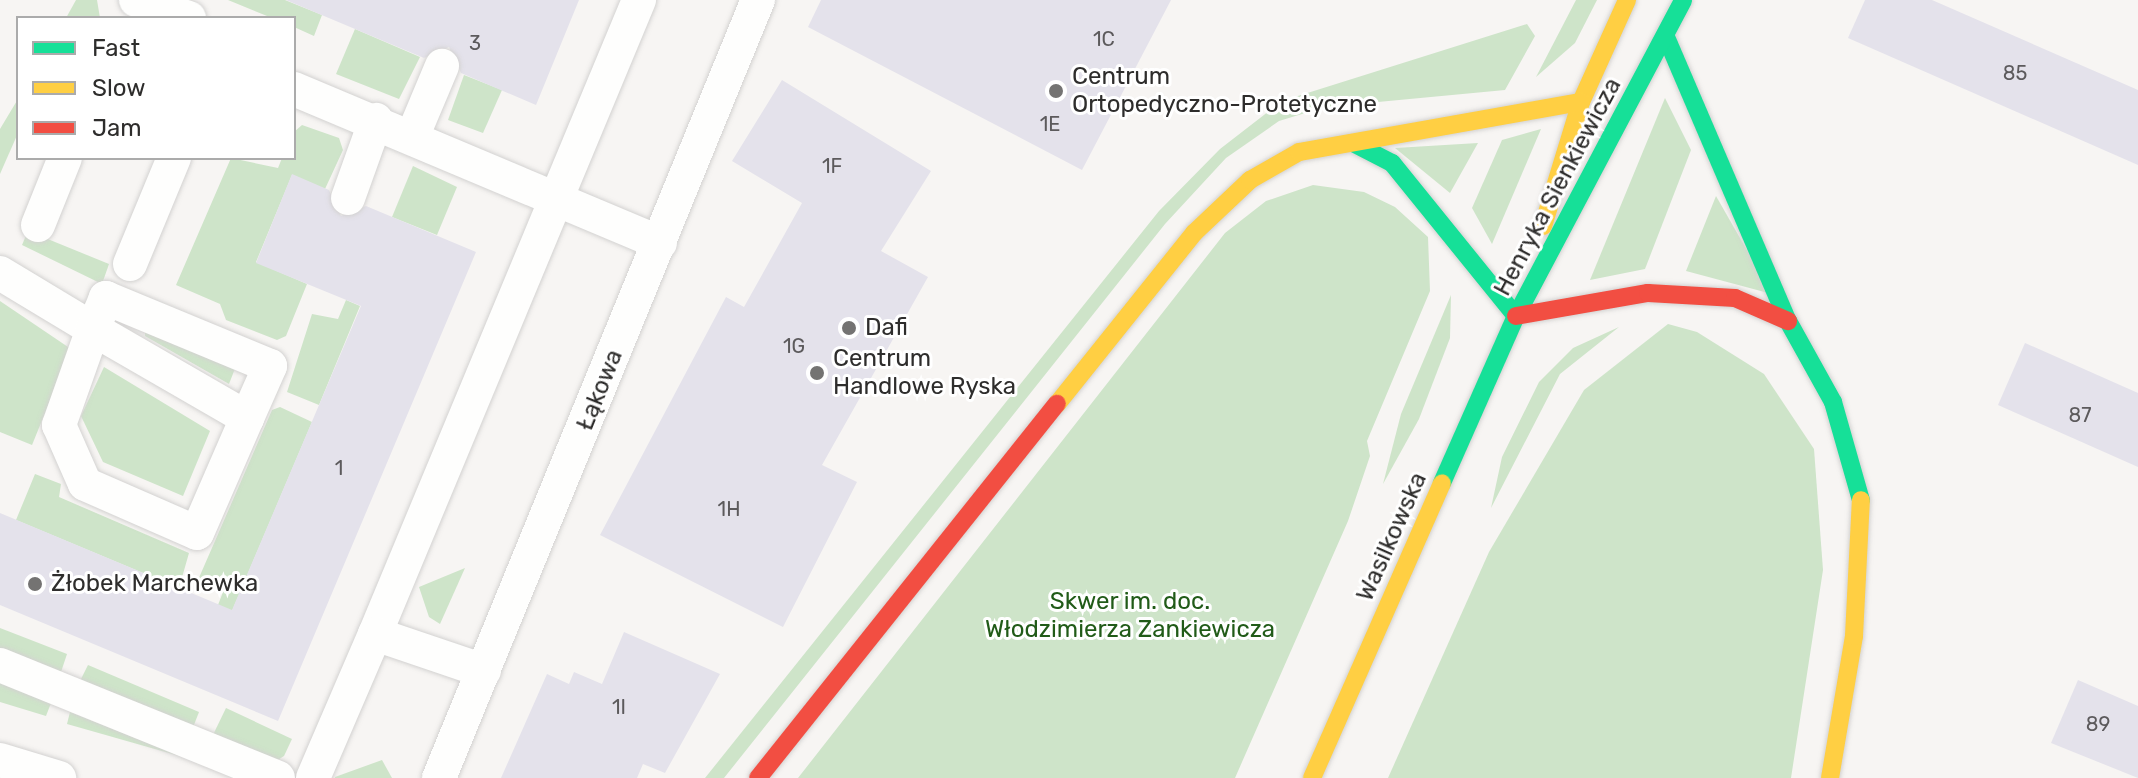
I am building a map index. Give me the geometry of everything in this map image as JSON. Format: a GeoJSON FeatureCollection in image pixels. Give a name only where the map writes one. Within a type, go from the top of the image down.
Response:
{"type":"FeatureCollection","features":[{"type":"Feature","properties":{"kind":"main road","name":"Henryka Sienkiewicza"},"geometry":{"type":"LineString","coordinates":[[1516,316],[1581,102],[1627,0]]}},
{"type":"Feature","properties":{"kind":"main road","name":"Henryka Sienkiewicza"},"geometry":{"type":"LineString","coordinates":[[1516,316],[1683,0]]}},
{"type":"Feature","properties":{"kind":"main road"},"geometry":{"type":"LineString","coordinates":[[1666,37],[1788,321],[1833,402],[1863,506],[1854,636],[1830,778]]}},
{"type":"Feature","properties":{"kind":"main road"},"geometry":{"type":"LineString","coordinates":[[758,778],[1194,233],[1250,180],[1299,152],[1581,102]]}},
{"type":"Feature","properties":{"kind":"main road"},"geometry":{"type":"LineString","coordinates":[[1355,144],[1392,163],[1516,316],[1648,293],[1735,298],[1788,321]]}},
{"type":"Feature","properties":{"kind":"main road","name":"Wasilkowska"},"geometry":{"type":"LineString","coordinates":[[1312,778],[1516,316]]}},
{"type":"Feature","properties":{"kind":"street"},"geometry":{"type":"LineString","coordinates":[[136,0],[181,16]]}},
{"type":"Feature","properties":{"kind":"street"},"geometry":{"type":"LineString","coordinates":[[313,778],[639,0]]}},
{"type":"Feature","properties":{"kind":"street","name":"Łąkowa"},"geometry":{"type":"LineString","coordinates":[[439,778],[758,0]]}},
{"type":"Feature","properties":{"kind":"street"},"geometry":{"type":"LineString","coordinates":[[413,135],[442,66]]}},
{"type":"Feature","properties":{"kind":"street"},"geometry":{"type":"LineString","coordinates":[[296,90],[559,196],[660,243]]}},
{"type":"Feature","properties":{"kind":"street"},"geometry":{"type":"LineString","coordinates":[[348,198],[376,120]]}},
{"type":"Feature","properties":{"kind":"street"},"geometry":{"type":"LineString","coordinates":[[38,225],[64,160]]}},
{"type":"Feature","properties":{"kind":"street"},"geometry":{"type":"LineString","coordinates":[[130,264],[173,160]]}},
{"type":"Feature","properties":{"kind":"street"},"geometry":{"type":"LineString","coordinates":[[0,273],[247,418]]}},
{"type":"Feature","properties":{"kind":"street"},"geometry":{"type":"LineString","coordinates":[[106,298],[270,366],[247,418],[197,533],[85,484],[59,425],[106,298]]}},
{"type":"Feature","properties":{"kind":"street"},"geometry":{"type":"LineString","coordinates":[[375,634],[484,671]]}},
{"type":"Feature","properties":{"kind":"street"},"geometry":{"type":"LineString","coordinates":[[0,665],[278,778]]}},
{"type":"Feature","properties":{"kind":"street"},"geometry":{"type":"LineString","coordinates":[[0,760],[59,778]]}},
{"type":"Feature","properties":{"kind":"green space"},"geometry":{"type":"Polygon","coordinates":[[[76,0],[97,0],[100,16],[67,16],[76,0]]]}},
{"type":"Feature","properties":{"kind":"green space"},"geometry":{"type":"Polygon","coordinates":[[[228,0],[285,0],[322,15],[314,36],[296,28],[296,16],[267,16],[228,0]]]}},
{"type":"Feature","properties":{"kind":"green space"},"geometry":{"type":"Polygon","coordinates":[[[1576,0],[1597,0],[1575,43],[1536,77],[1576,0]]]}},
{"type":"Feature","properties":{"kind":"green space"},"geometry":{"type":"Polygon","coordinates":[[[1527,24],[1535,36],[1505,90],[1325,107],[1279,121],[1226,158],[1165,224],[724,778],[705,778],[1159,211],[1220,149],[1282,101],[1527,24]]]}},
{"type":"Feature","properties":{"kind":"green space"},"geometry":{"type":"Polygon","coordinates":[[[355,29],[420,57],[399,99],[336,74],[355,29]]]}},
{"type":"Feature","properties":{"kind":"green space"},"geometry":{"type":"Polygon","coordinates":[[[464,75],[502,90],[483,133],[448,120],[464,75]]]}},
{"type":"Feature","properties":{"kind":"green space"},"geometry":{"type":"Polygon","coordinates":[[[1665,98],[1691,150],[1645,269],[1590,280],[1665,98]]]}},
{"type":"Feature","properties":{"kind":"green space"},"geometry":{"type":"Polygon","coordinates":[[[16,102],[16,138],[0,174],[0,129],[16,102]]]}},
{"type":"Feature","properties":{"kind":"green space"},"geometry":{"type":"Polygon","coordinates":[[[302,125],[339,138],[343,150],[325,189],[292,175],[256,262],[307,284],[286,336],[277,340],[226,320],[220,304],[176,285],[230,160],[278,168],[281,160],[296,160],[296,130],[302,125]]]}},
{"type":"Feature","properties":{"kind":"green space"},"geometry":{"type":"Polygon","coordinates":[[[1541,129],[1492,244],[1472,208],[1502,140],[1541,129]]]}},
{"type":"Feature","properties":{"kind":"green space"},"geometry":{"type":"Polygon","coordinates":[[[1478,143],[1450,193],[1395,148],[1478,143]]]}},
{"type":"Feature","properties":{"kind":"green space"},"geometry":{"type":"Polygon","coordinates":[[[413,166],[457,187],[437,235],[392,217],[413,166]]]}},
{"type":"Feature","properties":{"kind":"green space","name":"Skwer im. doc. Włodzimierza Zankiewicza"},"geometry":{"type":"Polygon","coordinates":[[[1313,185],[1364,192],[1395,207],[1428,237],[1430,291],[1367,441],[1370,456],[1348,521],[1235,778],[798,778],[1225,233],[1266,201],[1313,185]]]}},
{"type":"Feature","properties":{"kind":"green space"},"geometry":{"type":"Polygon","coordinates":[[[1716,196],[1772,294],[1686,271],[1716,196]]]}},
{"type":"Feature","properties":{"kind":"green space"},"geometry":{"type":"Polygon","coordinates":[[[28,231],[109,264],[102,284],[22,245],[28,231]]]}},
{"type":"Feature","properties":{"kind":"green space"},"geometry":{"type":"Polygon","coordinates":[[[1451,295],[1450,338],[1419,419],[1383,484],[1401,414],[1451,295]]]}},
{"type":"Feature","properties":{"kind":"green space"},"geometry":{"type":"Polygon","coordinates":[[[346,300],[360,306],[319,405],[287,392],[312,314],[338,319],[346,300]]]}},
{"type":"Feature","properties":{"kind":"green space"},"geometry":{"type":"Polygon","coordinates":[[[0,301],[71,349],[32,445],[0,432],[0,301]]]}},
{"type":"Feature","properties":{"kind":"green space"},"geometry":{"type":"Polygon","coordinates":[[[1668,324],[1697,332],[1764,374],[1814,449],[1823,570],[1791,778],[1388,778],[1489,552],[1584,390],[1668,324]]]}},
{"type":"Feature","properties":{"kind":"green space"},"geometry":{"type":"Polygon","coordinates":[[[1619,327],[1560,374],[1491,508],[1502,457],[1539,382],[1573,348],[1619,327]]]}},
{"type":"Feature","properties":{"kind":"green space"},"geometry":{"type":"Polygon","coordinates":[[[145,329],[236,366],[229,384],[145,336],[145,329]]]}},
{"type":"Feature","properties":{"kind":"green space"},"geometry":{"type":"Polygon","coordinates":[[[104,367],[210,431],[183,496],[103,462],[81,416],[104,367]]]}},
{"type":"Feature","properties":{"kind":"green space"},"geometry":{"type":"Polygon","coordinates":[[[280,407],[312,422],[232,611],[218,605],[223,592],[198,580],[272,410],[280,407]]]}},
{"type":"Feature","properties":{"kind":"green space"},"geometry":{"type":"Polygon","coordinates":[[[35,474],[61,484],[59,497],[189,553],[179,588],[16,520],[35,474]]]}},
{"type":"Feature","properties":{"kind":"green space"},"geometry":{"type":"Polygon","coordinates":[[[465,568],[440,624],[429,617],[419,587],[465,568]]]}},
{"type":"Feature","properties":{"kind":"green space"},"geometry":{"type":"Polygon","coordinates":[[[0,628],[67,654],[60,675],[0,651],[0,628]]]}},
{"type":"Feature","properties":{"kind":"green space"},"geometry":{"type":"Polygon","coordinates":[[[88,665],[199,712],[192,730],[79,683],[88,665]]]}},
{"type":"Feature","properties":{"kind":"green space"},"geometry":{"type":"Polygon","coordinates":[[[0,682],[51,703],[46,716],[0,702],[0,682]]]}},
{"type":"Feature","properties":{"kind":"green space"},"geometry":{"type":"Polygon","coordinates":[[[226,708],[292,739],[284,756],[276,761],[211,739],[226,708]]]}},
{"type":"Feature","properties":{"kind":"green space"},"geometry":{"type":"Polygon","coordinates":[[[70,712],[183,757],[67,724],[70,712]]]}},
{"type":"Feature","properties":{"kind":"green space"},"geometry":{"type":"Polygon","coordinates":[[[382,760],[392,778],[335,778],[335,777],[382,760]]]}},
{"type":"Feature","properties":{"kind":"building"},"geometry":{"type":"Polygon","coordinates":[[[286,0],[579,0],[536,105],[461,73],[449,47],[424,58],[286,0]]]}},
{"type":"Feature","properties":{"kind":"building"},"geometry":{"type":"Polygon","coordinates":[[[821,0],[1171,0],[1082,170],[808,27],[821,0]]]}},
{"type":"Feature","properties":{"kind":"building"},"geometry":{"type":"Polygon","coordinates":[[[1865,0],[1932,0],[2138,90],[2138,165],[1848,38],[1865,0]]]}},
{"type":"Feature","properties":{"kind":"building"},"geometry":{"type":"Polygon","coordinates":[[[782,80],[931,171],[881,251],[928,277],[822,465],[857,482],[783,627],[600,535],[726,297],[744,307],[802,203],[732,161],[782,80]]]}},
{"type":"Feature","properties":{"kind":"building"},"geometry":{"type":"Polygon","coordinates":[[[292,174],[329,190],[341,216],[366,206],[476,252],[278,721],[0,605],[0,513],[232,610],[361,306],[256,263],[292,174]]]}},
{"type":"Feature","properties":{"kind":"building"},"geometry":{"type":"Polygon","coordinates":[[[2025,343],[2138,393],[2138,467],[1998,405],[2025,343]]]}},
{"type":"Feature","properties":{"kind":"building"},"geometry":{"type":"Polygon","coordinates":[[[624,632],[720,674],[665,773],[643,764],[637,778],[501,778],[547,674],[569,684],[574,672],[602,684],[624,632]]]}},
{"type":"Feature","properties":{"kind":"building"},"geometry":{"type":"Polygon","coordinates":[[[2078,680],[2138,706],[2138,778],[2051,743],[2078,680]]]}},
{"type":"Feature","properties":{"kind":"traffic: fast"},"geometry":{"type":"LineString","coordinates":[[1442,483],[1516,316],[1683,0]]}},
{"type":"Feature","properties":{"kind":"traffic: fast"},"geometry":{"type":"LineString","coordinates":[[1666,37],[1788,321],[1833,402],[1861,500]]}},
{"type":"Feature","properties":{"kind":"traffic: fast"},"geometry":{"type":"LineString","coordinates":[[1355,144],[1392,163],[1516,316]]}},
{"type":"Feature","properties":{"kind":"traffic: slow"},"geometry":{"type":"LineString","coordinates":[[1543,226],[1581,102],[1627,0]]}},
{"type":"Feature","properties":{"kind":"traffic: slow"},"geometry":{"type":"LineString","coordinates":[[1057,404],[1194,233],[1250,180],[1299,152],[1581,102]]}},
{"type":"Feature","properties":{"kind":"traffic: slow"},"geometry":{"type":"LineString","coordinates":[[1312,778],[1442,483]]}},
{"type":"Feature","properties":{"kind":"traffic: slow"},"geometry":{"type":"LineString","coordinates":[[1830,778],[1854,636],[1861,500]]}},
{"type":"Feature","properties":{"kind":"traffic: jam"},"geometry":{"type":"LineString","coordinates":[[1516,316],[1648,293],[1735,298],[1788,321]]}},
{"type":"Feature","properties":{"kind":"traffic: jam"},"geometry":{"type":"LineString","coordinates":[[758,778],[1057,404]]}},
{"type":"Feature","properties":{"kind":"place","name":"Centrum Ortopedyczno-Protetyczne"},"geometry":{"type":"Point","coordinates":[1056,91]}},
{"type":"Feature","properties":{"kind":"place","name":"Dafi"},"geometry":{"type":"Point","coordinates":[849,328]}},
{"type":"Feature","properties":{"kind":"place","name":"Centrum Handlowe Ryska"},"geometry":{"type":"Point","coordinates":[817,373]}},
{"type":"Feature","properties":{"kind":"place","name":"Żłobek Marchewka"},"geometry":{"type":"Point","coordinates":[35,584]}}]}
